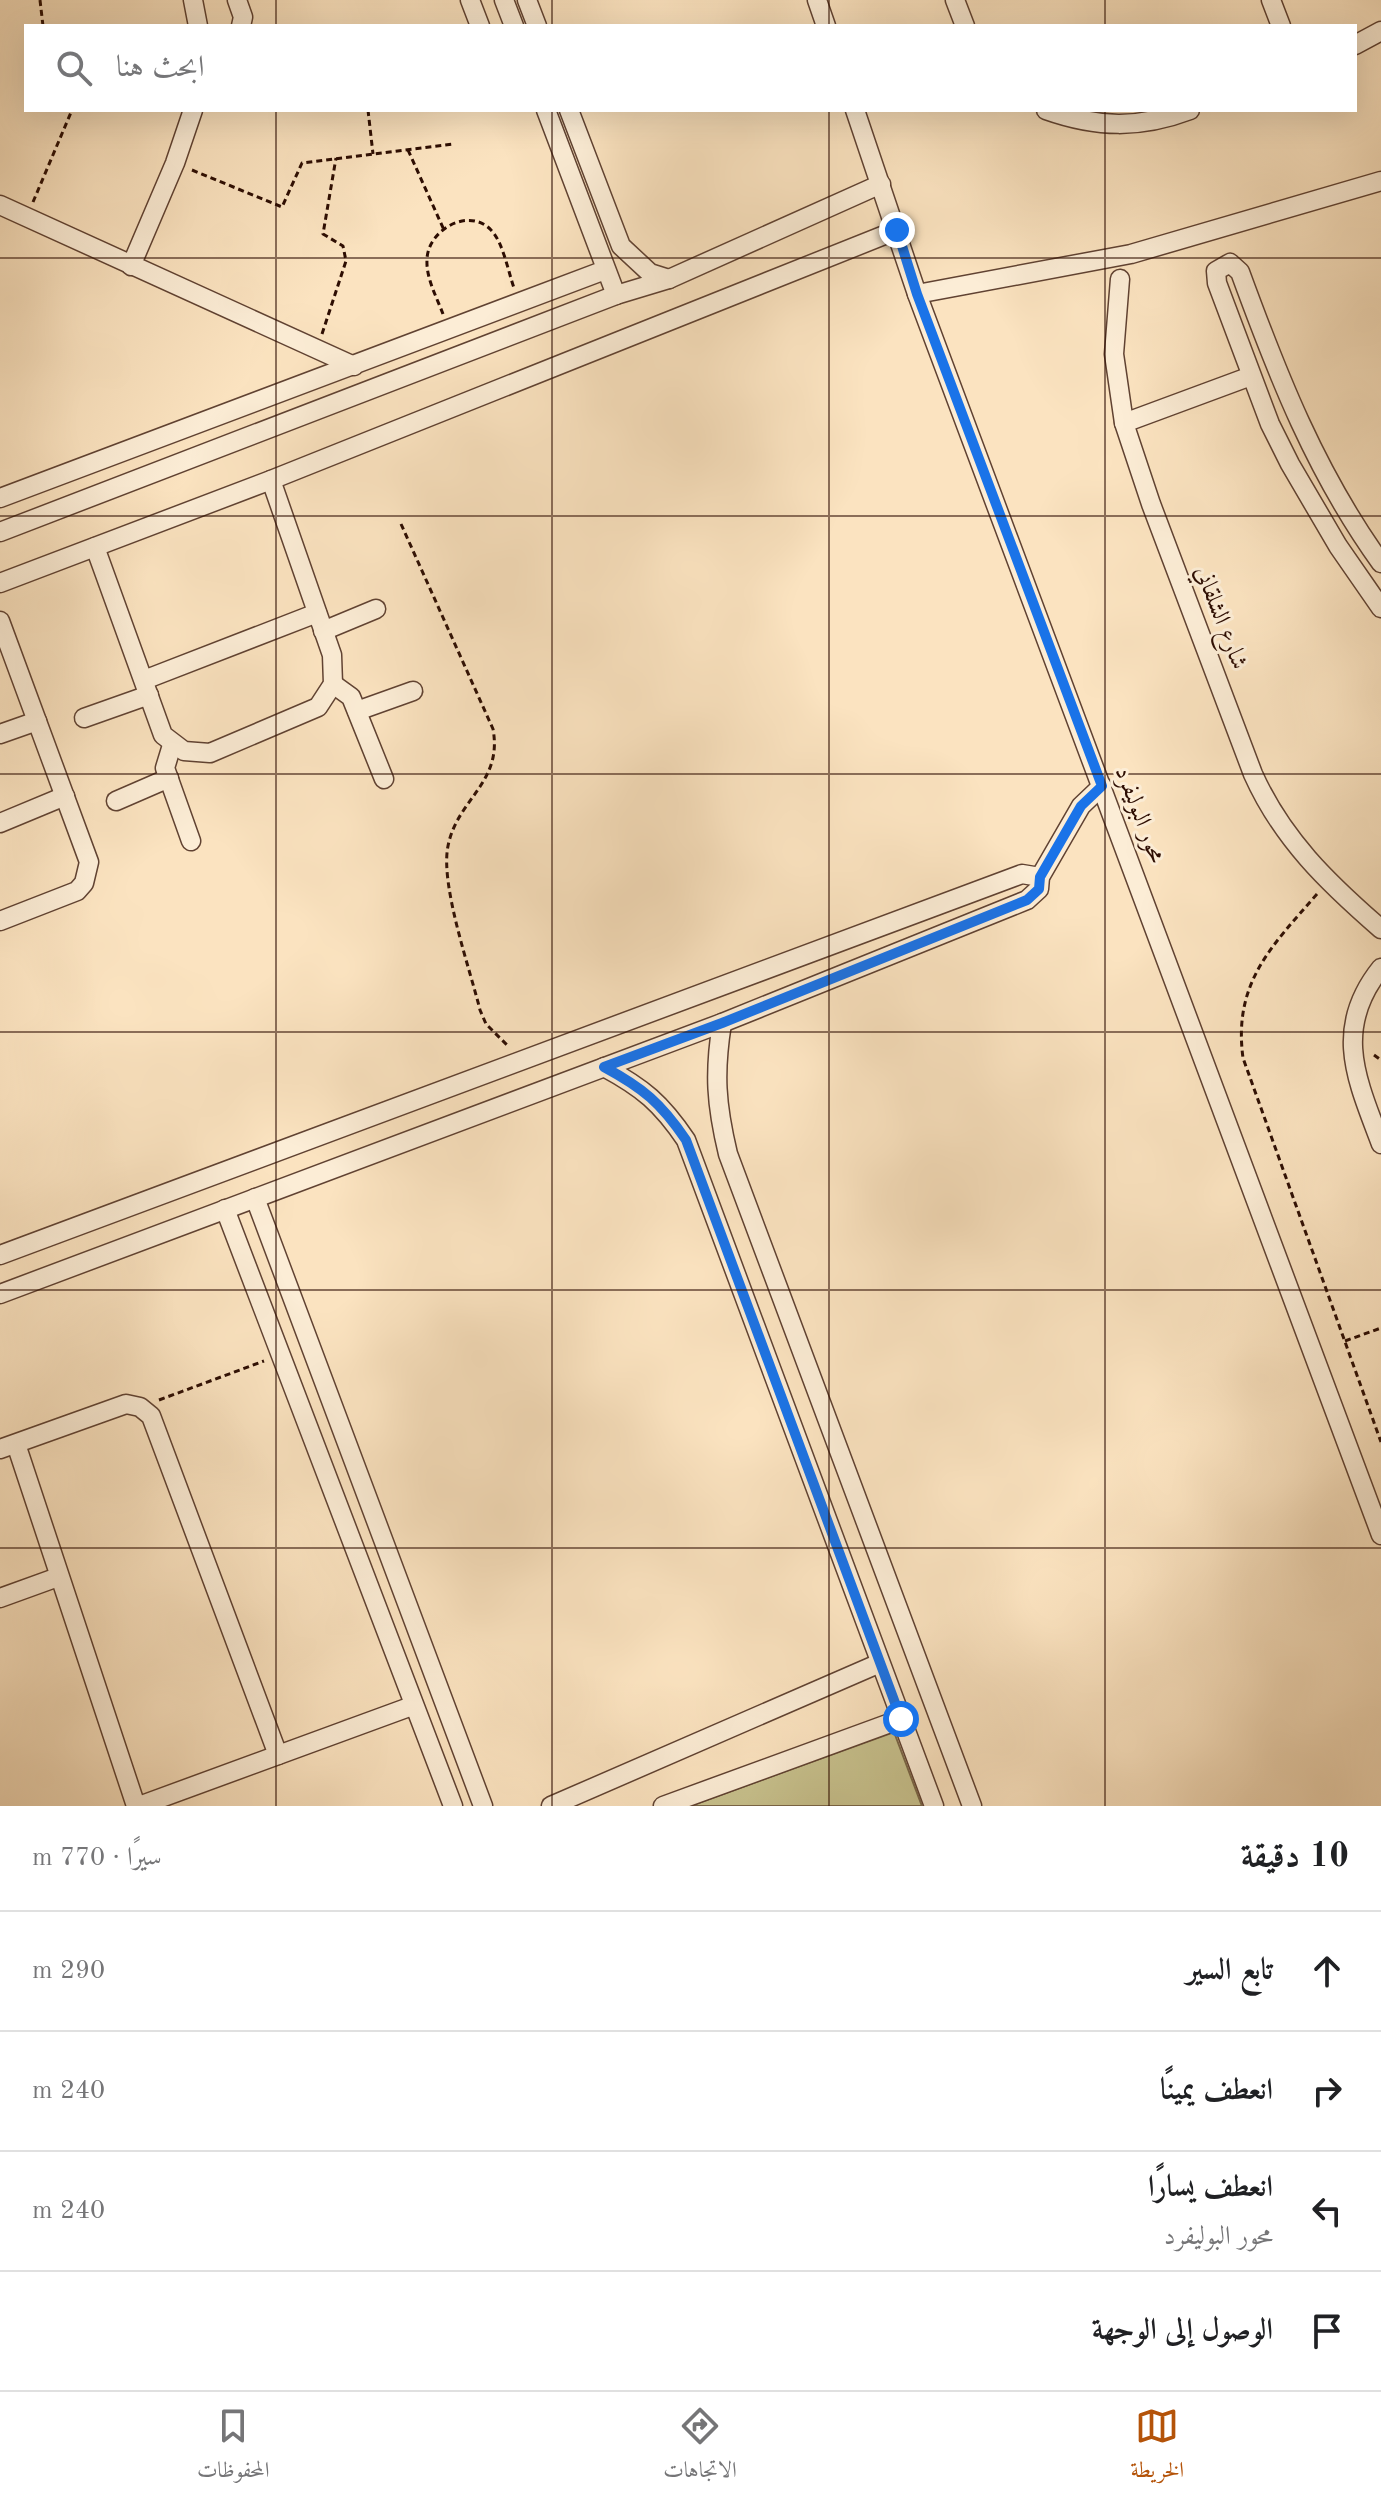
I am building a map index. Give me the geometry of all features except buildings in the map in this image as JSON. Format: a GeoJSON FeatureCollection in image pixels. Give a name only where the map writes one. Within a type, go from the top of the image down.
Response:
{"type":"FeatureCollection","features":[{"type":"Feature","properties":{"kind":"street"},"geometry":{"type":"LineString","coordinates":[[193,0],[198,24]]}},
{"type":"Feature","properties":{"kind":"street"},"geometry":{"type":"LineString","coordinates":[[237,0],[243,17],[241,24]]}},
{"type":"Feature","properties":{"kind":"street"},"geometry":{"type":"LineString","coordinates":[[504,0],[513,24]]}},
{"type":"Feature","properties":{"kind":"street"},"geometry":{"type":"LineString","coordinates":[[527,0],[536,24]]}},
{"type":"Feature","properties":{"kind":"street"},"geometry":{"type":"LineString","coordinates":[[817,0],[825,24]]}},
{"type":"Feature","properties":{"kind":"street"},"geometry":{"type":"LineString","coordinates":[[955,0],[964,24]]}},
{"type":"Feature","properties":{"kind":"street"},"geometry":{"type":"LineString","coordinates":[[1271,0],[1280,24]]}},
{"type":"Feature","properties":{"kind":"street"},"geometry":{"type":"LineString","coordinates":[[473,1],[479,24]]}},
{"type":"Feature","properties":{"kind":"street"},"geometry":{"type":"LineString","coordinates":[[1366,42],[1381,31]]}},
{"type":"Feature","properties":{"kind":"street"},"geometry":{"type":"LineString","coordinates":[[131,266],[175,163],[192,112]]}},
{"type":"Feature","properties":{"kind":"street"},"geometry":{"type":"LineString","coordinates":[[547,112],[616,295]]}},
{"type":"Feature","properties":{"kind":"street"},"geometry":{"type":"LineString","coordinates":[[570,112],[621,246],[650,273],[669,279]]}},
{"type":"Feature","properties":{"kind":"street","name":"محور البوليفرد"},"geometry":{"type":"LineString","coordinates":[[856,112],[917,294],[1381,1535]]}},
{"type":"Feature","properties":{"kind":"street"},"geometry":{"type":"LineString","coordinates":[[1051,112],[1078,122],[1114,126],[1151,123],[1184,112]]}},
{"type":"Feature","properties":{"kind":"street"},"geometry":{"type":"LineString","coordinates":[[917,294],[1120,257],[1381,181]]}},
{"type":"Feature","properties":{"kind":"street"},"geometry":{"type":"LineString","coordinates":[[0,532],[616,295],[669,279],[881,184]]}},
{"type":"Feature","properties":{"kind":"street"},"geometry":{"type":"LineString","coordinates":[[0,205],[354,366]]}},
{"type":"Feature","properties":{"kind":"street"},"geometry":{"type":"LineString","coordinates":[[0,583],[271,480],[897,230]]}},
{"type":"Feature","properties":{"kind":"street"},"geometry":{"type":"LineString","coordinates":[[1381,563],[1335,494],[1299,426],[1240,272],[1230,263],[1225,264],[1215,277],[1270,424],[1305,491],[1374,582],[1381,608]]}},
{"type":"Feature","properties":{"kind":"street"},"geometry":{"type":"LineString","coordinates":[[0,498],[605,270]]}},
{"type":"Feature","properties":{"kind":"street","name":"شارع الشلقاني"},"geometry":{"type":"LineString","coordinates":[[1120,279],[1114,354],[1124,423],[1151,504],[1265,802],[1300,852],[1328,882],[1381,929]]}},
{"type":"Feature","properties":{"kind":"street"},"geometry":{"type":"LineString","coordinates":[[1124,423],[1251,376]]}},
{"type":"Feature","properties":{"kind":"street"},"geometry":{"type":"LineString","coordinates":[[95,547],[163,735],[172,745],[197,755],[210,753],[318,707],[327,698],[333,684],[332,655],[271,480]]}},
{"type":"Feature","properties":{"kind":"street"},"geometry":{"type":"LineString","coordinates":[[323,631],[376,609]]}},
{"type":"Feature","properties":{"kind":"street"},"geometry":{"type":"LineString","coordinates":[[84,718],[146,687],[317,613]]}},
{"type":"Feature","properties":{"kind":"street"},"geometry":{"type":"LineString","coordinates":[[0,621],[89,862],[84,883],[68,896],[0,921]]}},
{"type":"Feature","properties":{"kind":"street"},"geometry":{"type":"LineString","coordinates":[[333,684],[346,691],[357,711],[384,779]]}},
{"type":"Feature","properties":{"kind":"street"},"geometry":{"type":"LineString","coordinates":[[357,711],[413,691]]}},
{"type":"Feature","properties":{"kind":"street"},"geometry":{"type":"LineString","coordinates":[[0,734],[37,721]]}},
{"type":"Feature","properties":{"kind":"street"},"geometry":{"type":"LineString","coordinates":[[172,745],[165,759],[191,841]]}},
{"type":"Feature","properties":{"kind":"street"},"geometry":{"type":"LineString","coordinates":[[116,801],[169,778]]}},
{"type":"Feature","properties":{"kind":"street"},"geometry":{"type":"LineString","coordinates":[[0,1294],[722,1023],[1027,900],[1039,889],[1040,877],[1081,806],[1102,786]]}},
{"type":"Feature","properties":{"kind":"street"},"geometry":{"type":"LineString","coordinates":[[0,823],[65,796]]}},
{"type":"Feature","properties":{"kind":"street"},"geometry":{"type":"LineString","coordinates":[[0,1255],[1014,877],[1029,872],[1040,877]]}},
{"type":"Feature","properties":{"kind":"street"},"geometry":{"type":"LineString","coordinates":[[1381,968],[1358,1008],[1352,1041],[1355,1075],[1381,1144]]}},
{"type":"Feature","properties":{"kind":"street"},"geometry":{"type":"LineString","coordinates":[[722,1023],[715,1067],[716,1108],[728,1154],[972,1806]]}},
{"type":"Feature","properties":{"kind":"street"},"geometry":{"type":"LineString","coordinates":[[604,1067],[642,1087],[665,1108],[686,1140],[934,1806]]}},
{"type":"Feature","properties":{"kind":"street"},"geometry":{"type":"LineString","coordinates":[[367,1118],[378,1150]]}},
{"type":"Feature","properties":{"kind":"street"},"geometry":{"type":"LineString","coordinates":[[255,1198],[483,1806]]}},
{"type":"Feature","properties":{"kind":"street"},"geometry":{"type":"LineString","coordinates":[[225,1209],[412,1706],[453,1806]]}},
{"type":"Feature","properties":{"kind":"street"},"geometry":{"type":"LineString","coordinates":[[278,1755],[151,1416],[140,1407],[126,1404],[8,1447],[58,1577],[138,1806],[278,1755],[412,1706]]}},
{"type":"Feature","properties":{"kind":"street"},"geometry":{"type":"LineString","coordinates":[[0,1598],[58,1577]]}},
{"type":"Feature","properties":{"kind":"street"},"geometry":{"type":"LineString","coordinates":[[551,1806],[880,1663]]}},
{"type":"Feature","properties":{"kind":"street"},"geometry":{"type":"LineString","coordinates":[[663,1806],[901,1719]]}},
{"type":"Feature","properties":{"kind":"path"},"geometry":{"type":"LineString","coordinates":[[40,0],[43,24]]}},
{"type":"Feature","properties":{"kind":"path"},"geometry":{"type":"LineString","coordinates":[[27,218],[71,112]]}},
{"type":"Feature","properties":{"kind":"path"},"geometry":{"type":"LineString","coordinates":[[368,112],[373,154]]}},
{"type":"Feature","properties":{"kind":"path"},"geometry":{"type":"LineString","coordinates":[[175,163],[282,207],[302,163],[454,144]]}},
{"type":"Feature","properties":{"kind":"path"},"geometry":{"type":"LineString","coordinates":[[408,150],[444,230]]}},
{"type":"Feature","properties":{"kind":"path"},"geometry":{"type":"LineString","coordinates":[[317,349],[346,261],[343,246],[323,234],[336,158]]}},
{"type":"Feature","properties":{"kind":"path"},"geometry":{"type":"LineString","coordinates":[[448,330],[427,263],[432,241],[444,230],[469,220],[490,228],[519,303]]}},
{"type":"Feature","properties":{"kind":"path"},"geometry":{"type":"LineString","coordinates":[[401,524],[493,729],[495,750],[491,771],[454,827],[447,849],[447,872],[486,1024],[504,1044],[529,1058]]}},
{"type":"Feature","properties":{"kind":"path"},"geometry":{"type":"LineString","coordinates":[[1328,882],[1257,969],[1242,1014],[1240,1037],[1243,1058],[1381,1442]]}},
{"type":"Feature","properties":{"kind":"path"},"geometry":{"type":"LineString","coordinates":[[1374,1055],[1381,1060]]}},
{"type":"Feature","properties":{"kind":"path"},"geometry":{"type":"LineString","coordinates":[[1345,1341],[1381,1328]]}},
{"type":"Feature","properties":{"kind":"path"},"geometry":{"type":"LineString","coordinates":[[140,1407],[280,1354]]}},
{"type":"Feature","properties":{"kind":"shaded area"},"geometry":{"type":"Polygon","coordinates":[[[894,1732],[922,1806],[690,1806],[894,1732]]]}},
{"type":"Feature","properties":{"kind":"route"},"geometry":{"type":"LineString","coordinates":[[897,230],[917,294],[1102,786],[1081,806],[1040,877],[1039,889],[1027,900],[722,1023],[604,1067],[642,1087],[665,1108],[686,1140],[901,1719]]}}]}
